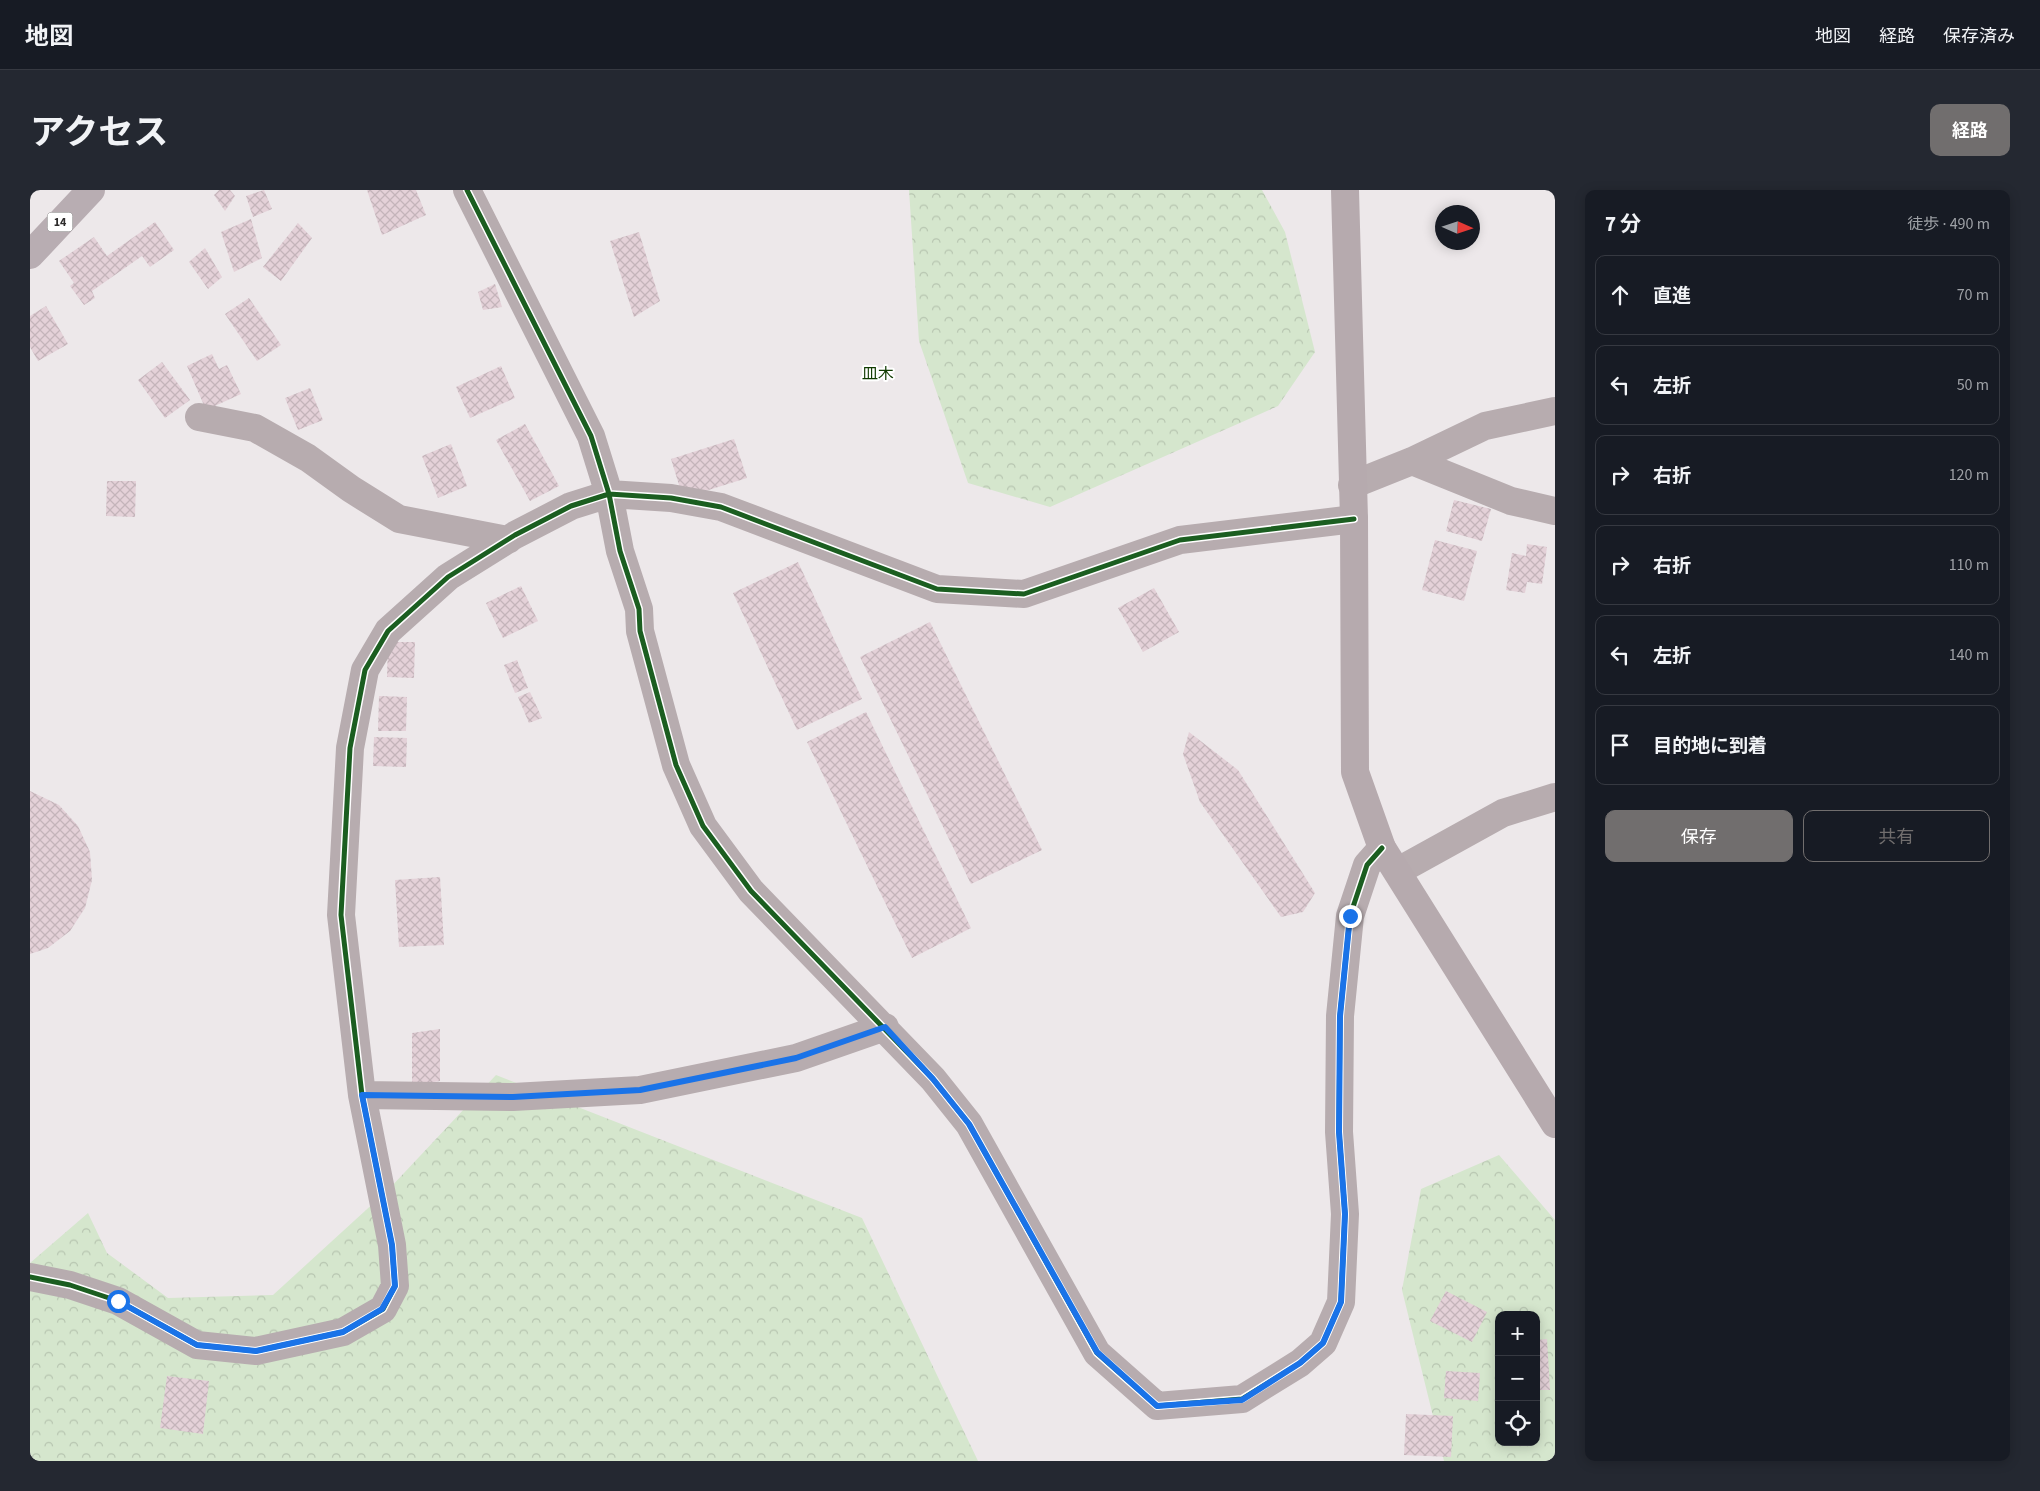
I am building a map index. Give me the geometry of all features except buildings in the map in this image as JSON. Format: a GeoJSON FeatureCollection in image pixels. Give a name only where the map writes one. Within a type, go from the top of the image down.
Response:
{"type":"FeatureCollection","features":[{"type":"Feature","properties":{"kind":"main road","name":"14"},"geometry":{"type":"LineString","coordinates":[[30,255],[91,190]]}},
{"type":"Feature","properties":{"kind":"street"},"geometry":{"type":"LineString","coordinates":[[467,190],[590,436],[609,494],[620,551],[639,609],[640,631],[676,765],[703,826],[751,891],[885,1027],[933,1079],[969,1124],[1097,1352],[1157,1406],[1242,1400],[1300,1363],[1323,1343],[1341,1302],[1345,1214],[1339,1132],[1340,1016],[1350,916],[1366,865],[1382,848]]}},
{"type":"Feature","properties":{"kind":"street"},"geometry":{"type":"LineString","coordinates":[[1345,190],[1354,519],[1355,772],[1382,848],[1555,1124]]}},
{"type":"Feature","properties":{"kind":"street"},"geometry":{"type":"LineString","coordinates":[[1352,485],[1412,461],[1485,426],[1555,411]]}},
{"type":"Feature","properties":{"kind":"street"},"geometry":{"type":"LineString","coordinates":[[199,417],[255,428],[308,458],[351,489],[399,519],[508,540]]}},
{"type":"Feature","properties":{"kind":"street"},"geometry":{"type":"LineString","coordinates":[[1412,461],[1511,501],[1555,511]]}},
{"type":"Feature","properties":{"kind":"street"},"geometry":{"type":"LineString","coordinates":[[30,1277],[70,1285],[118,1301],[197,1345],[256,1351],[343,1332],[382,1309],[395,1286],[392,1245],[362,1095],[341,915],[350,748],[365,670],[388,631],[448,577],[508,540],[571,506],[609,494],[671,498],[721,507],[937,589],[1024,594],[1180,540],[1354,519]]}},
{"type":"Feature","properties":{"kind":"street"},"geometry":{"type":"LineString","coordinates":[[1398,872],[1503,812],[1555,797]]}},
{"type":"Feature","properties":{"kind":"street"},"geometry":{"type":"LineString","coordinates":[[362,1095],[513,1097],[640,1090],[796,1058],[885,1027]]}},
{"type":"Feature","properties":{"kind":"green space"},"geometry":{"type":"Polygon","coordinates":[[[909,190],[1262,190],[1285,232],[1315,352],[1278,406],[1050,507],[968,483],[919,341],[909,190]]]}},
{"type":"Feature","properties":{"kind":"green space"},"geometry":{"type":"Polygon","coordinates":[[[496,1075],[862,1218],[978,1461],[30,1461],[30,1263],[88,1213],[107,1253],[168,1298],[273,1295],[389,1189],[496,1075]]]}},
{"type":"Feature","properties":{"kind":"green space"},"geometry":{"type":"Polygon","coordinates":[[[1499,1155],[1555,1220],[1555,1461],[1444,1461],[1402,1290],[1421,1189],[1499,1155]]]}},
{"type":"Feature","properties":{"kind":"cycle path"},"geometry":{"type":"LineString","coordinates":[[467,190],[591,436],[609,494],[620,551],[639,609],[640,631],[676,765],[703,826],[751,891],[933,1079],[969,1124],[1097,1353],[1157,1406],[1242,1399],[1300,1363],[1323,1343],[1341,1302],[1345,1214],[1339,1132],[1340,1016],[1350,916],[1367,865],[1382,848]]}},
{"type":"Feature","properties":{"kind":"cycle path"},"geometry":{"type":"LineString","coordinates":[[30,1277],[70,1285],[118,1301],[197,1345],[256,1351],[343,1332],[383,1309],[395,1286],[392,1245],[362,1095],[341,915],[350,748],[365,670],[388,631],[448,577],[515,535],[571,506],[609,494],[671,498],[721,507],[937,589],[1024,594],[1180,540],[1354,519]]}},
{"type":"Feature","properties":{"kind":"district","name":"皿木"},"geometry":{"type":"Point","coordinates":[878,373]}},
{"type":"Feature","properties":{"kind":"route"},"geometry":{"type":"LineString","coordinates":[[118,1301],[197,1345],[256,1351],[343,1332],[382,1309],[395,1286],[392,1245],[362,1095],[513,1097],[640,1090],[796,1058],[885,1027],[933,1079],[969,1124],[1097,1352],[1157,1406],[1242,1400],[1300,1363],[1323,1343],[1341,1302],[1345,1214],[1339,1132],[1340,1016],[1350,916]]}}]}
